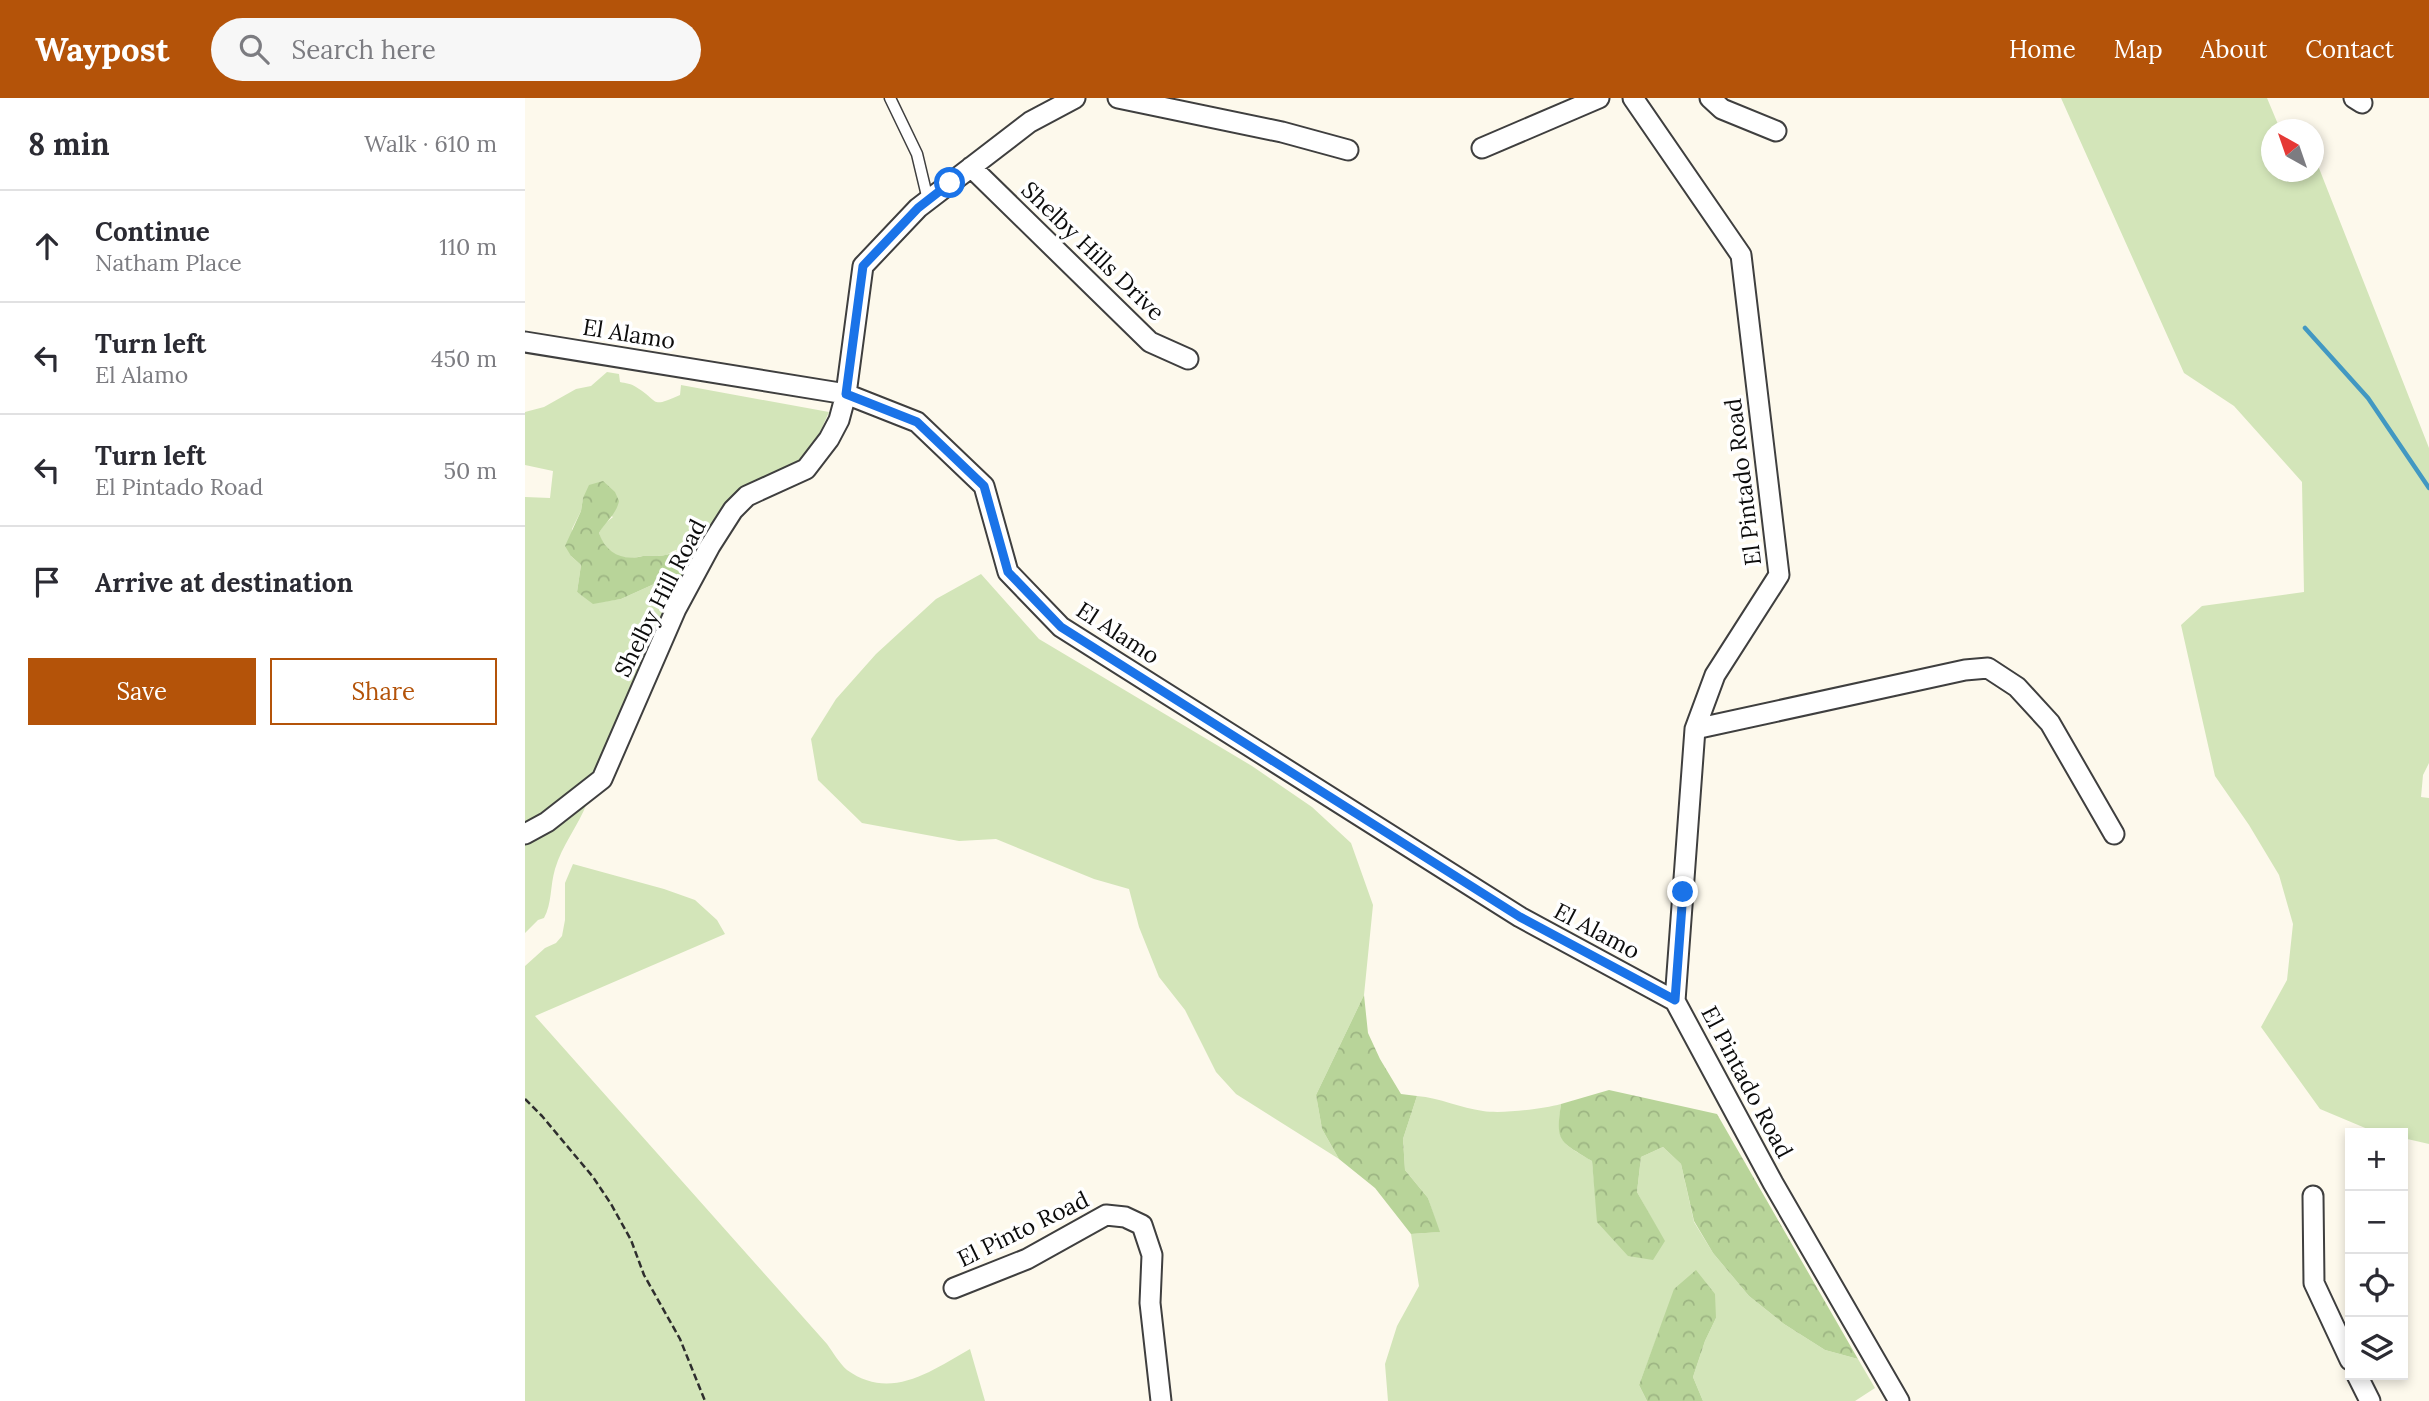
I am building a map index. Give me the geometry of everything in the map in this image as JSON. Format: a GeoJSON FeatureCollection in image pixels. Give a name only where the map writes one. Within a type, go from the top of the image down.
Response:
{"type":"FeatureCollection","features":[{"type":"Feature","properties":{"kind":"street","name":"Shelby Hill Road"},"geometry":{"type":"LineString","coordinates":[[525,834],[547,821],[602,779],[676,609],[733,510],[747,496],[806,469],[829,439],[839,420],[846,394],[863,266],[928,200],[1030,122],[1075,98]]}},
{"type":"Feature","properties":{"kind":"street"},"geometry":{"type":"LineString","coordinates":[[1118,98],[1282,132],[1348,150]]}},
{"type":"Feature","properties":{"kind":"street"},"geometry":{"type":"LineString","coordinates":[[1482,148],[1599,98]]}},
{"type":"Feature","properties":{"kind":"street","name":"El Pintado Road"},"geometry":{"type":"LineString","coordinates":[[1633,98],[1741,255],[1779,575],[1715,675],[1695,729],[1675,1000],[1773,1183],[1896,1400]]}},
{"type":"Feature","properties":{"kind":"street"},"geometry":{"type":"LineString","coordinates":[[1710,98],[1723,109],[1776,131]]}},
{"type":"Feature","properties":{"kind":"street","name":"Shelby Hills Drive"},"geometry":{"type":"LineString","coordinates":[[971,167],[1150,342],[1188,359]]}},
{"type":"Feature","properties":{"kind":"street","name":"El Alamo"},"geometry":{"type":"LineString","coordinates":[[525,342],[846,394],[917,422],[984,486],[1008,572],[1061,627],[1520,917],[1675,1000]]}},
{"type":"Feature","properties":{"kind":"street"},"geometry":{"type":"LineString","coordinates":[[1695,729],[1965,670],[1988,668],[2017,687],[2050,723],[2114,834]]}},
{"type":"Feature","properties":{"kind":"street"},"geometry":{"type":"LineString","coordinates":[[2313,1196],[2314,1283],[2345,1349]]}},
{"type":"Feature","properties":{"kind":"street","name":"El Pinto Road"},"geometry":{"type":"LineString","coordinates":[[954,1288],[1027,1259],[1106,1215],[1125,1217],[1142,1225],[1152,1255],[1150,1303],[1161,1401]]}},
{"type":"Feature","properties":{"kind":"street"},"geometry":{"type":"LineString","coordinates":[[2360,1380],[2370,1401]]}},
{"type":"Feature","properties":{"kind":"lane"},"geometry":{"type":"LineString","coordinates":[[890,98],[917,154],[928,200]]}},
{"type":"Feature","properties":{"kind":"path"},"geometry":{"type":"LineString","coordinates":[[525,1099],[543,1115],[611,1204],[631,1240],[644,1275],[680,1339],[705,1401]]}},
{"type":"Feature","properties":{"kind":"green space"},"geometry":{"type":"Polygon","coordinates":[[[2061,98],[2267,98],[2276,119],[2261,119],[2261,182],[2324,181],[2429,448],[2429,763],[2423,775],[2421,797],[2429,798],[2429,1144],[2408,1139],[2408,1128],[2365,1128],[2320,1109],[2261,1027],[2287,980],[2293,924],[2279,875],[2215,776],[2181,625],[2202,606],[2304,592],[2302,482],[2234,406],[2184,373],[2061,98]]]}},
{"type":"Feature","properties":{"kind":"green space"},"geometry":{"type":"Polygon","coordinates":[[[607,372],[619,374],[620,382],[634,386],[655,402],[663,402],[680,395],[681,385],[829,412],[813,448],[699,551],[678,549],[663,556],[628,558],[616,555],[606,547],[599,533],[604,524],[613,517],[583,498],[581,511],[572,529],[571,556],[581,565],[577,592],[594,603],[621,599],[674,575],[684,575],[652,638],[600,772],[525,828],[525,497],[550,498],[553,471],[525,465],[525,412],[544,407],[576,389],[591,386],[607,372]]]}},
{"type":"Feature","properties":{"kind":"green space"},"geometry":{"type":"Polygon","coordinates":[[[603,481],[615,492],[619,501],[599,533],[606,546],[616,554],[629,557],[662,556],[686,546],[699,551],[684,575],[674,575],[621,599],[593,604],[577,592],[581,565],[565,546],[589,485],[603,481]]]}},
{"type":"Feature","properties":{"kind":"green space"},"geometry":{"type":"Polygon","coordinates":[[[981,574],[1039,639],[1252,766],[1312,807],[1351,843],[1373,905],[1364,995],[1316,1095],[1322,1129],[1339,1159],[1236,1094],[1216,1072],[1185,1010],[1159,977],[1139,927],[1129,889],[1094,879],[996,839],[959,841],[862,823],[818,780],[811,739],[836,699],[876,654],[936,599],[981,574]]]}},
{"type":"Feature","properties":{"kind":"green space"},"geometry":{"type":"Polygon","coordinates":[[[587,803],[558,860],[544,918],[538,920],[525,933],[525,844],[587,803]]]}},
{"type":"Feature","properties":{"kind":"green space"},"geometry":{"type":"Polygon","coordinates":[[[573,864],[695,900],[717,920],[725,934],[535,1016],[827,1344],[847,1370],[863,1379],[894,1383],[925,1374],[970,1349],[985,1401],[525,1401],[525,966],[562,936],[565,883],[573,864]]]}},
{"type":"Feature","properties":{"kind":"green space"},"geometry":{"type":"Polygon","coordinates":[[[1364,995],[1368,1033],[1380,1059],[1401,1094],[1417,1096],[1403,1139],[1405,1170],[1428,1198],[1440,1232],[1411,1234],[1375,1188],[1339,1159],[1322,1129],[1316,1095],[1364,995]]]}},
{"type":"Feature","properties":{"kind":"green space"},"geometry":{"type":"Polygon","coordinates":[[[1609,1090],[1717,1114],[1858,1359],[1825,1350],[1784,1324],[1749,1296],[1713,1253],[1694,1221],[1681,1164],[1663,1147],[1641,1157],[1637,1192],[1665,1241],[1653,1260],[1628,1256],[1597,1222],[1592,1161],[1562,1140],[1559,1127],[1561,1104],[1609,1090]]]}},
{"type":"Feature","properties":{"kind":"green space"},"geometry":{"type":"Polygon","coordinates":[[[1417,1096],[1491,1112],[1561,1104],[1559,1126],[1563,1140],[1592,1161],[1598,1222],[1664,1241],[1637,1192],[1641,1157],[1663,1147],[1681,1164],[1694,1222],[1713,1253],[1749,1296],[1784,1324],[1825,1350],[1858,1359],[1875,1388],[1855,1401],[1703,1401],[1693,1377],[1716,1318],[1663,1321],[1639,1385],[1647,1401],[1388,1401],[1385,1364],[1397,1326],[1419,1286],[1411,1234],[1439,1232],[1428,1198],[1405,1170],[1403,1139],[1417,1096]]]}},
{"type":"Feature","properties":{"kind":"green space"},"geometry":{"type":"Polygon","coordinates":[[[1696,1270],[1715,1294],[1716,1318],[1693,1377],[1703,1401],[1647,1401],[1639,1385],[1674,1289],[1696,1270]]]}},
{"type":"Feature","properties":{"kind":"waterway"},"geometry":{"type":"LineString","coordinates":[[2305,328],[2368,398],[2429,488]]}},
{"type":"Feature","properties":{"kind":"route"},"geometry":{"type":"LineString","coordinates":[[950,183],[918,208],[863,266],[846,394],[917,422],[984,486],[1008,572],[1061,627],[1520,917],[1675,1000],[1683,892]]}}]}
